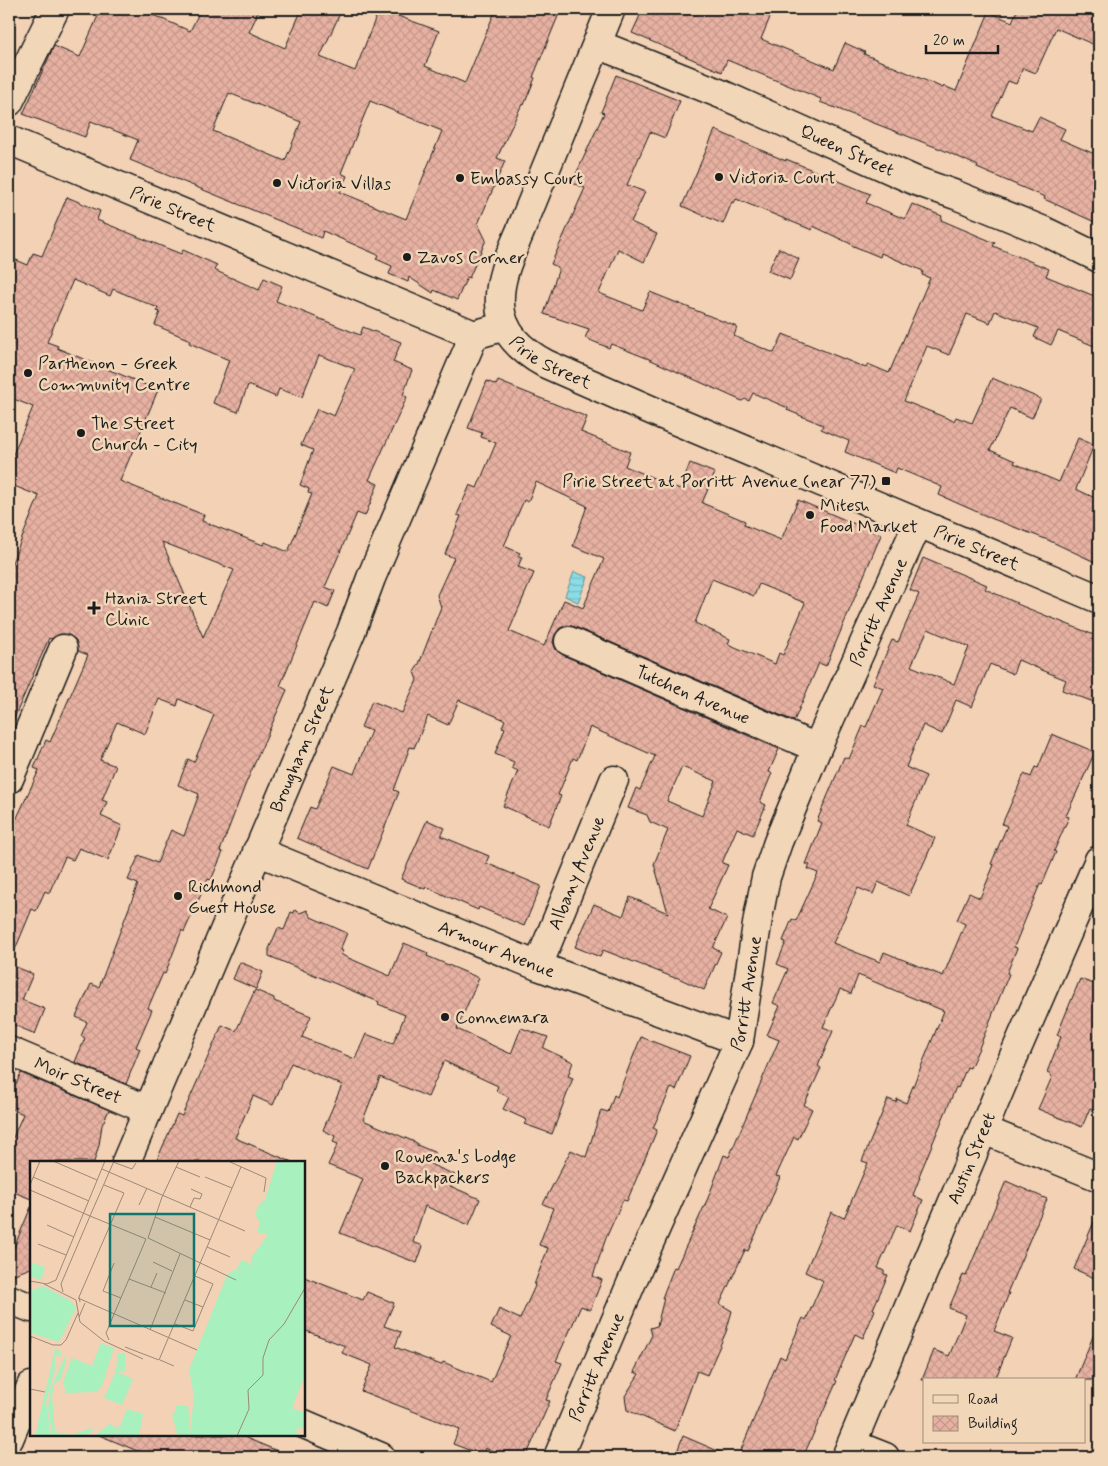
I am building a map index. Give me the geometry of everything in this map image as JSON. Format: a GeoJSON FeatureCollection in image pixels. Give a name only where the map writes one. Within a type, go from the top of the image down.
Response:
{"type":"FeatureCollection","features":[{"type":"Feature","properties":{"kind":"street"},"geometry":{"type":"LineString","coordinates":[[9,102],[55,9]]}},
{"type":"Feature","properties":{"kind":"street"},"geometry":{"type":"LineString","coordinates":[[505,326],[500,303],[502,279],[611,9]]}},
{"type":"Feature","properties":{"kind":"street","name":"Queen Street"},"geometry":{"type":"LineString","coordinates":[[597,44],[721,94],[916,181],[956,195],[1044,231],[1099,258]]}},
{"type":"Feature","properties":{"kind":"street","name":"Pirie Street"},"geometry":{"type":"LineString","coordinates":[[9,140],[474,336],[505,326],[513,340],[522,349],[546,364],[1099,599]]}},
{"type":"Feature","properties":{"kind":"street","name":"Brougham Street"},"geometry":{"type":"LineString","coordinates":[[126,1161],[351,632],[371,578],[474,336]]}},
{"type":"Feature","properties":{"kind":"street","name":"Porritt Avenue"},"geometry":{"type":"LineString","coordinates":[[558,1457],[631,1284],[739,1042],[758,918],[766,877],[778,842],[817,748],[918,523]]}},
{"type":"Feature","properties":{"kind":"street","name":"Tutchen Avenue"},"geometry":{"type":"LineString","coordinates":[[569,640],[817,748]]}},
{"type":"Feature","properties":{"kind":"street"},"geometry":{"type":"LineString","coordinates":[[9,779],[63,648]]}},
{"type":"Feature","properties":{"kind":"street","name":"Albany Avenue"},"geometry":{"type":"LineString","coordinates":[[538,966],[614,780]]}},
{"type":"Feature","properties":{"kind":"street","name":"Armour Avenue"},"geometry":{"type":"LineString","coordinates":[[257,851],[538,966],[739,1042]]}},
{"type":"Feature","properties":{"kind":"street","name":"Austin Street"},"geometry":{"type":"LineString","coordinates":[[849,1450],[1099,860]]}},
{"type":"Feature","properties":{"kind":"street","name":"Moir Street"},"geometry":{"type":"LineString","coordinates":[[9,1051],[148,1110]]}},
{"type":"Feature","properties":{"kind":"street"},"geometry":{"type":"LineString","coordinates":[[984,1130],[1099,1177]]}},
{"type":"Feature","properties":{"kind":"street"},"geometry":{"type":"LineString","coordinates":[[9,1299],[30,1308]]}},
{"type":"Feature","properties":{"kind":"street"},"geometry":{"type":"LineString","coordinates":[[9,1439],[30,1388]]}},
{"type":"Feature","properties":{"kind":"street"},"geometry":{"type":"LineString","coordinates":[[305,1424],[381,1457]]}},
{"type":"Feature","properties":{"kind":"street"},"geometry":{"type":"LineString","coordinates":[[849,1450],[885,1457]]}},
{"type":"Feature","properties":{"kind":"water"},"geometry":{"type":"Polygon","coordinates":[[[574,572],[588,577],[578,602],[565,596],[574,572]]]}},
{"type":"Feature","properties":{"kind":"building"},"geometry":{"type":"Polygon","coordinates":[[[101,9],[139,9],[190,31],[201,9],[260,9],[249,32],[285,48],[302,9],[342,9],[320,57],[355,71],[379,9],[439,31],[425,66],[465,83],[496,9],[561,9],[533,77],[535,78],[524,105],[522,104],[497,158],[505,161],[478,224],[486,240],[457,300],[434,290],[433,293],[409,277],[408,282],[389,274],[392,266],[376,259],[378,255],[323,231],[321,238],[130,160],[138,140],[91,121],[85,137],[23,114],[54,46],[80,57],[101,9]],[[229,93],[213,131],[285,161],[301,122],[229,93]],[[370,101],[341,173],[347,176],[340,192],[406,219],[442,131],[370,101]]]}},
{"type":"Feature","properties":{"kind":"building"},"geometry":{"type":"Polygon","coordinates":[[[643,9],[755,9],[771,15],[761,39],[834,69],[845,43],[865,52],[864,54],[943,88],[944,86],[956,91],[989,12],[1012,22],[1017,10],[1014,9],[1099,9],[1099,47],[1056,28],[1036,73],[1023,68],[1016,84],[1008,81],[992,116],[1032,131],[1039,117],[1065,129],[1060,139],[1099,156],[1099,224],[1044,199],[1045,197],[977,168],[978,166],[943,150],[820,102],[821,99],[727,60],[722,72],[632,33],[643,9]]]}},
{"type":"Feature","properties":{"kind":"building"},"geometry":{"type":"Polygon","coordinates":[[[616,75],[680,101],[665,138],[650,132],[627,185],[645,192],[631,222],[657,234],[644,262],[618,249],[599,293],[642,310],[650,292],[737,327],[734,336],[774,353],[783,334],[866,368],[868,364],[889,373],[930,278],[922,275],[923,271],[881,253],[880,257],[813,226],[812,230],[736,199],[734,203],[732,202],[723,224],[682,206],[715,130],[786,161],[786,159],[870,194],[866,203],[905,219],[912,204],[942,216],[941,220],[995,243],[993,246],[1049,269],[1046,276],[1099,298],[1099,348],[1058,331],[1051,345],[1034,337],[1038,328],[995,311],[990,323],[967,314],[949,355],[927,346],[904,401],[954,421],[956,417],[972,423],[992,378],[1041,399],[1032,418],[1010,408],[990,450],[1015,461],[1014,463],[1059,482],[1078,438],[1094,445],[1076,489],[1099,500],[1099,564],[1048,540],[993,519],[939,495],[942,487],[897,468],[895,473],[845,452],[849,441],[821,429],[823,425],[787,410],[788,408],[753,393],[749,401],[745,399],[742,401],[649,359],[611,344],[609,348],[585,338],[589,329],[544,314],[559,268],[551,264],[585,188],[572,183],[604,113],[601,112],[616,75]]]}},
{"type":"Feature","properties":{"kind":"building"},"geometry":{"type":"Polygon","coordinates":[[[67,197],[100,211],[97,220],[181,254],[183,250],[217,265],[214,270],[259,290],[264,278],[282,286],[276,301],[360,335],[363,327],[401,342],[393,362],[412,370],[403,395],[407,397],[369,480],[378,484],[365,516],[357,513],[325,587],[335,591],[328,608],[315,602],[280,686],[287,690],[246,783],[220,851],[223,852],[211,880],[208,879],[184,932],[182,930],[165,974],[163,973],[148,1008],[152,1010],[136,1047],[140,1049],[126,1084],[75,1062],[85,1038],[81,1036],[87,1022],[76,1017],[91,984],[99,987],[138,884],[128,880],[139,855],[157,863],[171,830],[184,836],[199,794],[178,785],[188,759],[194,762],[214,715],[179,699],[177,706],[159,699],[145,734],[117,722],[100,760],[116,766],[102,800],[107,802],[101,816],[122,826],[108,860],[79,848],[73,860],[65,857],[49,893],[45,891],[36,911],[32,909],[9,964],[9,843],[13,834],[10,833],[39,770],[34,768],[46,740],[50,742],[88,655],[78,651],[76,640],[69,635],[60,634],[51,639],[49,638],[9,730],[9,570],[39,496],[9,484],[9,464],[33,407],[9,397],[9,257],[28,265],[33,253],[42,256],[67,197]],[[73,280],[47,342],[58,346],[57,348],[158,390],[120,481],[204,515],[202,521],[263,545],[265,542],[288,552],[312,494],[308,493],[309,489],[300,485],[313,450],[301,445],[317,409],[334,416],[355,369],[319,355],[302,397],[279,389],[276,397],[248,385],[238,412],[213,403],[229,360],[189,343],[190,340],[155,325],[160,312],[157,311],[158,308],[113,289],[110,296],[73,280]],[[162,542],[203,637],[234,570],[162,542]]]}},
{"type":"Feature","properties":{"kind":"building"},"geometry":{"type":"Polygon","coordinates":[[[779,248],[799,259],[790,280],[768,271],[779,248]]]}},
{"type":"Feature","properties":{"kind":"building"},"geometry":{"type":"Polygon","coordinates":[[[487,381],[496,385],[498,381],[587,417],[581,432],[630,452],[625,466],[680,489],[690,463],[715,473],[702,503],[745,521],[744,525],[781,540],[798,500],[881,535],[826,666],[819,663],[794,721],[575,627],[568,625],[560,628],[555,635],[553,642],[556,650],[563,655],[779,749],[769,772],[772,773],[760,802],[766,805],[753,835],[737,828],[722,863],[728,865],[708,909],[727,918],[713,948],[721,952],[704,990],[676,977],[603,950],[600,957],[575,947],[594,904],[623,916],[630,897],[668,913],[654,864],[668,830],[650,822],[647,815],[628,808],[636,788],[640,790],[655,756],[590,727],[577,760],[573,758],[558,795],[561,796],[549,826],[503,806],[518,771],[512,768],[514,762],[495,754],[505,728],[502,727],[505,720],[459,700],[448,725],[428,716],[414,748],[410,747],[394,790],[399,792],[368,869],[297,838],[310,807],[315,809],[334,766],[354,774],[371,731],[361,727],[372,701],[402,713],[417,680],[414,672],[419,664],[441,607],[437,595],[454,558],[445,554],[461,516],[457,515],[470,485],[477,488],[496,443],[481,437],[482,433],[468,428],[487,381]],[[536,482],[528,502],[524,500],[504,546],[520,553],[518,556],[522,557],[518,567],[534,573],[509,631],[544,646],[564,600],[583,608],[604,559],[573,546],[587,506],[536,482]],[[712,579],[695,623],[730,639],[728,644],[775,664],[779,653],[783,655],[805,603],[759,584],[754,596],[712,579]],[[682,767],[667,801],[702,816],[716,781],[682,767]]]}},
{"type":"Feature","properties":{"kind":"building"},"geometry":{"type":"Polygon","coordinates":[[[923,558],[987,585],[985,589],[1017,604],[1099,637],[1099,704],[1062,690],[1066,680],[1018,660],[1013,674],[990,664],[972,707],[956,700],[942,734],[923,725],[906,767],[926,776],[906,825],[935,838],[909,896],[878,882],[873,894],[858,888],[833,943],[880,962],[884,952],[943,976],[965,924],[957,920],[969,893],[980,898],[994,865],[991,864],[1007,826],[1002,824],[1024,774],[1031,777],[1035,767],[1038,768],[1052,734],[1095,752],[1066,816],[1069,817],[1054,851],[1056,852],[1042,885],[1040,884],[1014,947],[1017,948],[1007,973],[1009,974],[979,1048],[970,1068],[967,1067],[958,1088],[956,1087],[919,1176],[913,1195],[923,1200],[910,1231],[897,1225],[878,1268],[888,1275],[873,1309],[875,1310],[863,1338],[855,1334],[835,1380],[837,1381],[803,1457],[738,1457],[780,1356],[785,1359],[803,1318],[806,1320],[823,1281],[805,1272],[831,1212],[844,1218],[868,1163],[862,1161],[888,1099],[896,1102],[897,1099],[906,1103],[944,1011],[858,975],[851,994],[840,989],[823,1027],[833,1031],[818,1066],[821,1068],[804,1105],[812,1109],[798,1139],[794,1137],[776,1176],[780,1177],[766,1212],[748,1251],[745,1250],[720,1304],[732,1311],[726,1332],[707,1375],[697,1371],[675,1431],[627,1410],[625,1396],[639,1374],[634,1372],[652,1335],[650,1328],[657,1326],[664,1298],[662,1298],[674,1267],[676,1268],[708,1198],[724,1155],[729,1157],[779,1040],[767,1035],[780,1006],[773,1003],[788,969],[777,964],[786,942],[783,941],[792,919],[796,921],[818,873],[808,869],[810,865],[806,864],[822,823],[817,821],[844,757],[849,759],[863,726],[866,727],[883,688],[873,684],[892,640],[898,642],[919,594],[910,590],[923,558]],[[928,629],[911,666],[954,684],[969,647],[928,629]]]}},
{"type":"Feature","properties":{"kind":"building"},"geometry":{"type":"Polygon","coordinates":[[[427,820],[445,828],[441,836],[489,856],[486,863],[541,886],[524,926],[479,907],[478,910],[426,887],[425,889],[401,879],[427,820]]]}},
{"type":"Feature","properties":{"kind":"building"},"geometry":{"type":"Polygon","coordinates":[[[295,910],[300,913],[307,910],[311,917],[347,933],[340,950],[343,951],[341,954],[390,976],[404,943],[428,953],[427,956],[479,978],[457,1029],[511,1054],[521,1028],[548,1037],[543,1048],[573,1062],[568,1076],[573,1078],[552,1134],[524,1124],[527,1120],[503,1109],[509,1097],[496,1091],[498,1086],[444,1061],[428,1097],[380,1077],[363,1120],[436,1153],[430,1164],[455,1175],[450,1186],[480,1199],[469,1225],[425,1206],[413,1242],[423,1246],[417,1263],[340,1233],[363,1179],[328,1165],[338,1144],[333,1142],[335,1136],[323,1130],[342,1085],[291,1063],[273,1105],[253,1096],[235,1138],[290,1161],[156,1161],[177,1114],[182,1116],[222,1025],[236,1031],[255,990],[274,998],[274,1001],[311,1016],[302,1037],[355,1059],[366,1034],[393,1044],[405,1015],[378,1004],[379,1002],[269,956],[269,949],[278,928],[284,930],[291,912],[294,913],[295,910]]]}},
{"type":"Feature","properties":{"kind":"building"},"geometry":{"type":"Polygon","coordinates":[[[240,962],[263,972],[256,989],[233,979],[240,962]]]}},
{"type":"Feature","properties":{"kind":"building"},"geometry":{"type":"Polygon","coordinates":[[[9,964],[33,974],[22,1000],[45,1009],[35,1034],[12,1024],[9,1031],[9,964]]]}},
{"type":"Feature","properties":{"kind":"building"},"geometry":{"type":"Polygon","coordinates":[[[1080,979],[1099,986],[1099,1112],[1090,1108],[1082,1127],[1038,1109],[1052,1077],[1047,1072],[1061,1037],[1057,1035],[1080,979]]]}},
{"type":"Feature","properties":{"kind":"building"},"geometry":{"type":"Polygon","coordinates":[[[641,1037],[690,1056],[676,1090],[671,1088],[653,1128],[657,1130],[627,1201],[623,1200],[606,1238],[593,1276],[602,1280],[590,1310],[581,1306],[556,1361],[562,1363],[546,1400],[550,1401],[526,1457],[506,1457],[485,1448],[482,1455],[453,1444],[459,1429],[361,1391],[372,1365],[342,1353],[345,1346],[305,1330],[305,1277],[363,1300],[367,1292],[394,1303],[384,1326],[401,1332],[395,1347],[441,1365],[443,1362],[491,1382],[511,1336],[491,1327],[499,1309],[520,1319],[535,1286],[548,1248],[539,1245],[553,1208],[543,1204],[571,1150],[586,1157],[601,1110],[608,1112],[614,1095],[617,1097],[641,1037]]]}},
{"type":"Feature","properties":{"kind":"building"},"geometry":{"type":"Polygon","coordinates":[[[21,1073],[109,1110],[102,1125],[94,1161],[30,1161],[30,1199],[9,1190],[9,1164],[15,1150],[9,1147],[23,1114],[9,1108],[9,1081],[16,1084],[21,1073]]]}},
{"type":"Feature","properties":{"kind":"building"},"geometry":{"type":"Polygon","coordinates":[[[1006,1181],[1047,1199],[1007,1293],[1009,1293],[994,1331],[1012,1338],[996,1378],[923,1378],[922,1380],[934,1350],[949,1356],[966,1315],[949,1308],[963,1275],[966,1276],[1006,1181]]]}},
{"type":"Feature","properties":{"kind":"building"},"geometry":{"type":"Polygon","coordinates":[[[30,1209],[30,1268],[9,1276],[12,1260],[9,1259],[30,1209]]]}},
{"type":"Feature","properties":{"kind":"building"},"geometry":{"type":"Polygon","coordinates":[[[1099,1210],[1099,1280],[1074,1269],[1099,1210]]]}},
{"type":"Feature","properties":{"kind":"building"},"geometry":{"type":"Polygon","coordinates":[[[1099,1322],[1099,1380],[1076,1378],[1099,1322]]]}},
{"type":"Feature","properties":{"kind":"building"},"geometry":{"type":"Polygon","coordinates":[[[101,1436],[241,1436],[292,1457],[152,1457],[101,1436]]]}},
{"type":"Feature","properties":{"kind":"building"},"geometry":{"type":"Polygon","coordinates":[[[683,1436],[732,1457],[675,1457],[683,1436]]]}},
{"type":"Feature","properties":{"kind":"place","name":"Victoria Court"},"geometry":{"type":"Point","coordinates":[719,177]}},
{"type":"Feature","properties":{"kind":"place","name":"Embassy Court"},"geometry":{"type":"Point","coordinates":[460,178]}},
{"type":"Feature","properties":{"kind":"place","name":"Victoria Villas"},"geometry":{"type":"Point","coordinates":[277,183]}},
{"type":"Feature","properties":{"kind":"place","name":"Zavos Corner"},"geometry":{"type":"Point","coordinates":[407,257]}},
{"type":"Feature","properties":{"kind":"place","name":"Parthenon - Greek Community Centre"},"geometry":{"type":"Point","coordinates":[28,373]}},
{"type":"Feature","properties":{"kind":"place","name":"The Street Church - City"},"geometry":{"type":"Point","coordinates":[81,433]}},
{"type":"Feature","properties":{"kind":"place","name":"Pirie Street at Porritt Avenue (near 77)"},"geometry":{"type":"Point","coordinates":[886,481]}},
{"type":"Feature","properties":{"kind":"place","name":"Mitesh Food Market"},"geometry":{"type":"Point","coordinates":[810,515]}},
{"type":"Feature","properties":{"kind":"place","name":"Hania Street Clinic"},"geometry":{"type":"Point","coordinates":[94,608]}},
{"type":"Feature","properties":{"kind":"place","name":"Richmond Guest House"},"geometry":{"type":"Point","coordinates":[178,896]}},
{"type":"Feature","properties":{"kind":"place","name":"Connemara"},"geometry":{"type":"Point","coordinates":[445,1017]}},
{"type":"Feature","properties":{"kind":"place","name":"Rowena's Lodge Backpackers"},"geometry":{"type":"Point","coordinates":[385,1166]}}]}
